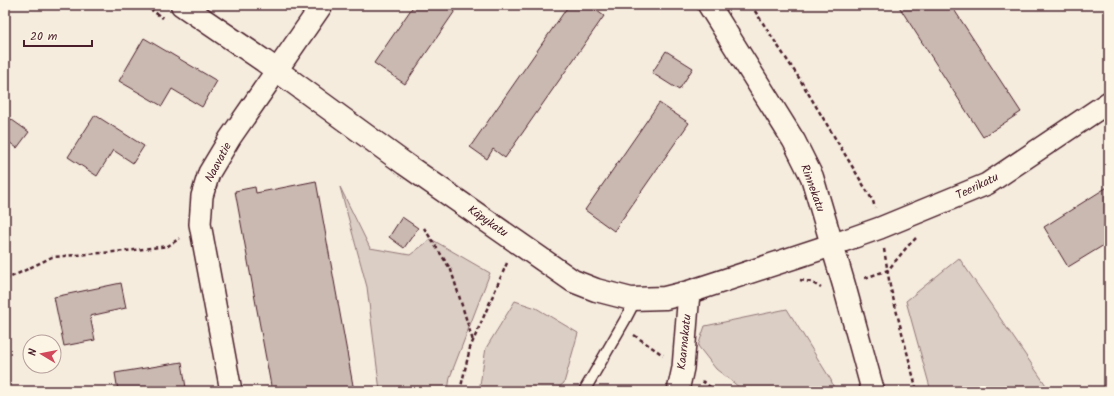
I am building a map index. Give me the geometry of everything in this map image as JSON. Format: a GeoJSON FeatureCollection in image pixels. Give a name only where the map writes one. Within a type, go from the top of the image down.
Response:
{"type":"FeatureCollection","features":[{"type":"Feature","properties":{"kind":"street","name":"Käpykatu"},"geometry":{"type":"LineString","coordinates":[[182,5],[405,164],[573,281],[596,290],[631,299],[665,298],[689,292],[832,245]]}},
{"type":"Feature","properties":{"kind":"street","name":"Naavatie"},"geometry":{"type":"LineString","coordinates":[[231,391],[200,224],[202,196],[209,173],[230,138],[322,5]]}},
{"type":"Feature","properties":{"kind":"street","name":"Rinnekatu"},"geometry":{"type":"LineString","coordinates":[[709,5],[772,104],[794,141],[812,177],[873,391]]}},
{"type":"Feature","properties":{"kind":"street","name":"Teerikatu"},"geometry":{"type":"LineString","coordinates":[[832,245],[880,228],[987,184],[1109,102]]}},
{"type":"Feature","properties":{"kind":"street","name":"Kaarnakatu"},"geometry":{"type":"LineString","coordinates":[[678,391],[683,368],[689,292]]}},
{"type":"Feature","properties":{"kind":"lane"},"geometry":{"type":"LineString","coordinates":[[584,391],[636,299]]}},
{"type":"Feature","properties":{"kind":"path"},"geometry":{"type":"LineString","coordinates":[[751,5],[799,78],[873,201],[880,228],[890,286],[917,391]]}},
{"type":"Feature","properties":{"kind":"path"},"geometry":{"type":"LineString","coordinates":[[5,280],[52,256],[126,251],[168,246],[200,224]]}},
{"type":"Feature","properties":{"kind":"path"},"geometry":{"type":"LineString","coordinates":[[424,228],[451,270],[473,341]]}},
{"type":"Feature","properties":{"kind":"path"},"geometry":{"type":"LineString","coordinates":[[460,391],[470,348],[508,260]]}},
{"type":"Feature","properties":{"kind":"shaded area"},"geometry":{"type":"Polygon","coordinates":[[[340,187],[370,248],[410,255],[431,239],[490,273],[450,377],[448,391],[380,391],[367,287],[340,187]]]}},
{"type":"Feature","properties":{"kind":"shaded area"},"geometry":{"type":"Polygon","coordinates":[[[959,258],[1050,391],[931,391],[906,301],[959,258]]]}},
{"type":"Feature","properties":{"kind":"shaded area"},"geometry":{"type":"Polygon","coordinates":[[[515,301],[536,308],[578,333],[564,383],[554,391],[479,391],[486,348],[515,301]]]}},
{"type":"Feature","properties":{"kind":"shaded area"},"geometry":{"type":"Polygon","coordinates":[[[787,309],[831,380],[835,391],[744,391],[716,369],[698,346],[705,326],[787,309]]]}},
{"type":"Feature","properties":{"kind":"building"},"geometry":{"type":"Polygon","coordinates":[[[414,5],[459,5],[405,84],[374,63],[414,5]]]}},
{"type":"Feature","properties":{"kind":"building"},"geometry":{"type":"Polygon","coordinates":[[[569,5],[589,5],[604,16],[505,158],[493,149],[487,159],[470,147],[569,5]]]}},
{"type":"Feature","properties":{"kind":"building"},"geometry":{"type":"Polygon","coordinates":[[[898,5],[951,5],[1021,112],[983,137],[898,5]]]}},
{"type":"Feature","properties":{"kind":"building"},"geometry":{"type":"Polygon","coordinates":[[[144,38],[217,81],[202,107],[172,89],[162,106],[119,81],[144,38]]]}},
{"type":"Feature","properties":{"kind":"building"},"geometry":{"type":"Polygon","coordinates":[[[666,51],[693,68],[679,90],[652,73],[666,51]]]}},
{"type":"Feature","properties":{"kind":"building"},"geometry":{"type":"Polygon","coordinates":[[[659,103],[689,123],[614,231],[585,210],[659,103]]]}},
{"type":"Feature","properties":{"kind":"building"},"geometry":{"type":"Polygon","coordinates":[[[5,115],[29,132],[17,148],[5,139],[5,115]]]}},
{"type":"Feature","properties":{"kind":"building"},"geometry":{"type":"Polygon","coordinates":[[[95,115],[144,146],[133,163],[113,150],[97,176],[68,157],[95,115]]]}},
{"type":"Feature","properties":{"kind":"building"},"geometry":{"type":"Polygon","coordinates":[[[316,181],[354,391],[272,391],[235,191],[255,187],[256,193],[316,181]]]}},
{"type":"Feature","properties":{"kind":"building"},"geometry":{"type":"Polygon","coordinates":[[[1109,186],[1109,242],[1068,267],[1044,227],[1109,186]]]}},
{"type":"Feature","properties":{"kind":"building"},"geometry":{"type":"Polygon","coordinates":[[[402,217],[418,228],[404,248],[389,237],[402,217]]]}},
{"type":"Feature","properties":{"kind":"building"},"geometry":{"type":"Polygon","coordinates":[[[121,283],[126,308],[90,316],[95,340],[64,346],[54,297],[121,283]]]}},
{"type":"Feature","properties":{"kind":"building"},"geometry":{"type":"Polygon","coordinates":[[[182,362],[186,388],[165,391],[118,391],[115,373],[182,362]]]}}]}
